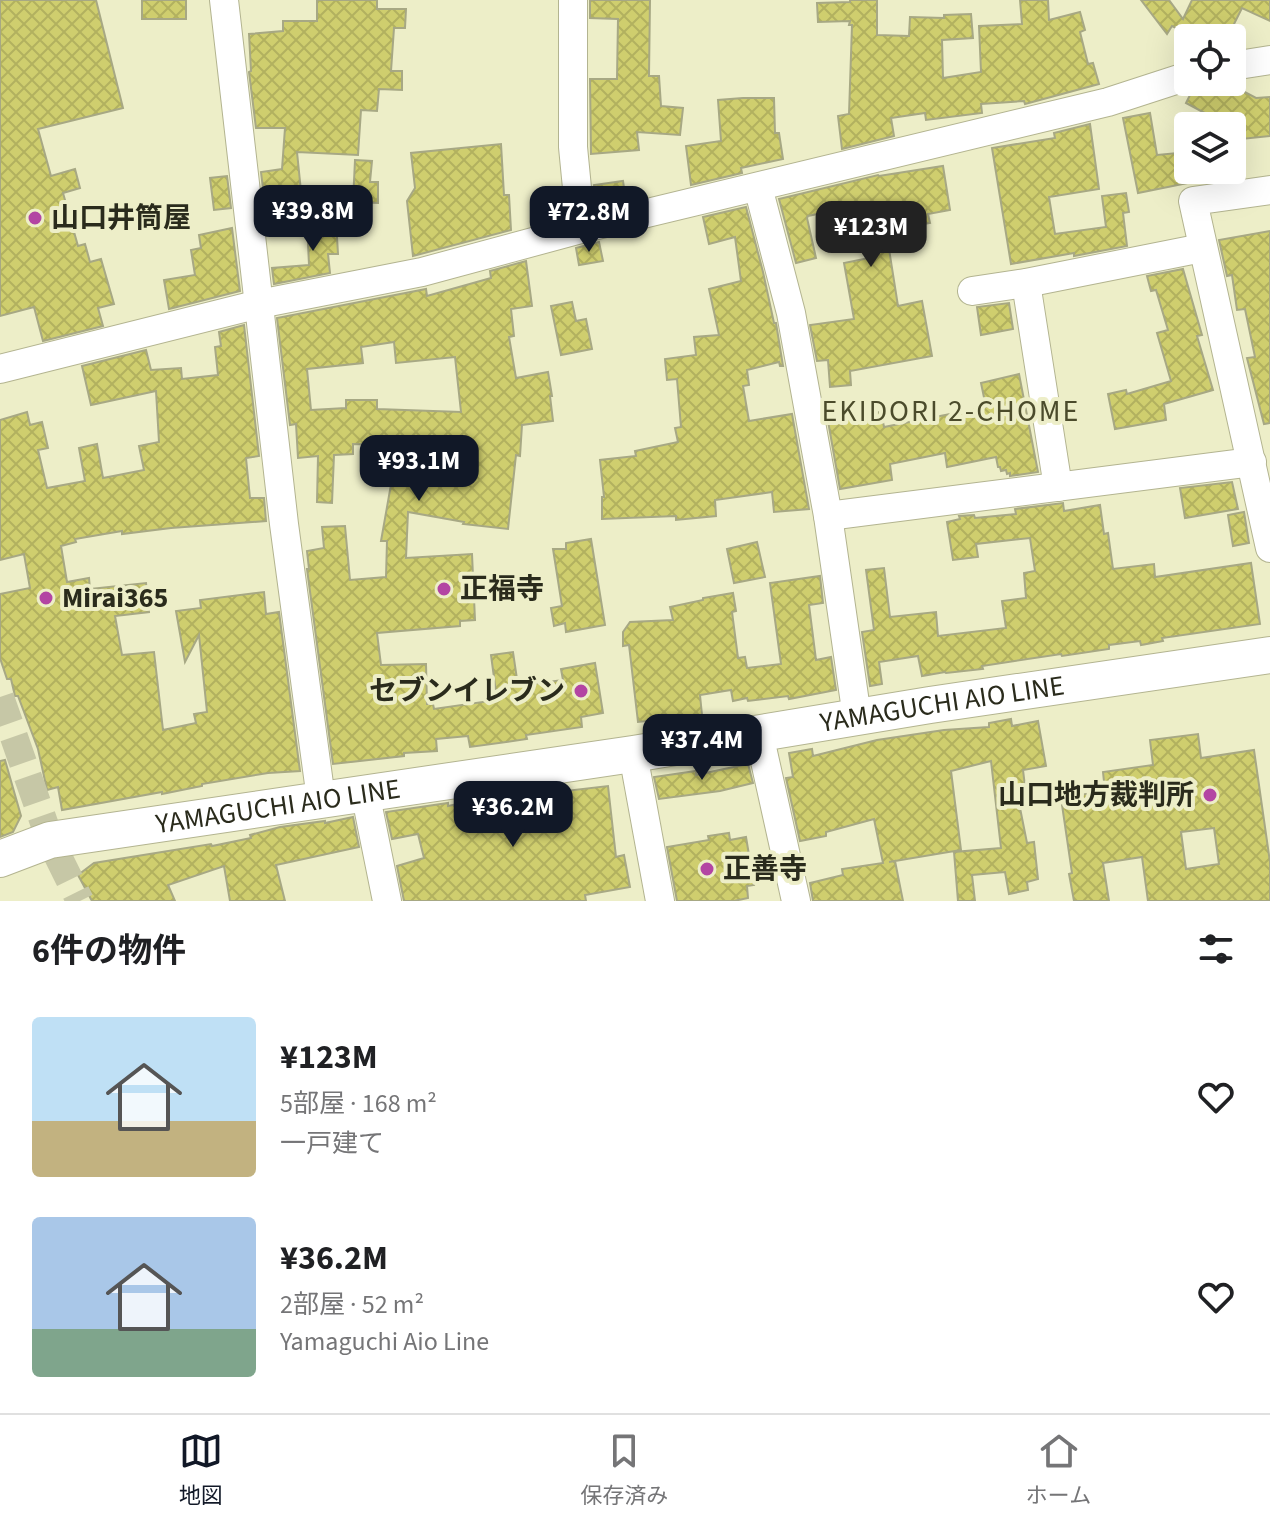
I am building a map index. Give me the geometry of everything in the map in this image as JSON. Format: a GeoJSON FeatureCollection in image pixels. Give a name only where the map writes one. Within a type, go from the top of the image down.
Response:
{"type":"FeatureCollection","features":[{"type":"Feature","properties":{"kind":"main road","name":"YAMAGUCHI AIO LINE"},"geometry":{"type":"LineString","coordinates":[[0,859],[50,840],[1270,655]]}},
{"type":"Feature","properties":{"kind":"street"},"geometry":{"type":"LineString","coordinates":[[224,0],[284,524],[321,799]]}},
{"type":"Feature","properties":{"kind":"street"},"geometry":{"type":"LineString","coordinates":[[573,0],[573,147],[581,229]]}},
{"type":"Feature","properties":{"kind":"street"},"geometry":{"type":"LineString","coordinates":[[1246,64],[1270,60]]}},
{"type":"Feature","properties":{"kind":"street"},"geometry":{"type":"LineString","coordinates":[[0,369],[259,304],[422,272],[581,229],[1108,102],[1174,81]]}},
{"type":"Feature","properties":{"kind":"street"},"geometry":{"type":"LineString","coordinates":[[758,187],[791,313],[828,516],[857,717]]}},
{"type":"Feature","properties":{"kind":"street"},"geometry":{"type":"LineString","coordinates":[[1270,190],[1193,201],[1270,548]]}},
{"type":"Feature","properties":{"kind":"street"},"geometry":{"type":"LineString","coordinates":[[972,291],[1202,248]]}},
{"type":"Feature","properties":{"kind":"street"},"geometry":{"type":"LineString","coordinates":[[1026,283],[1058,487]]}},
{"type":"Feature","properties":{"kind":"street"},"geometry":{"type":"LineString","coordinates":[[828,516],[1252,462]]}},
{"type":"Feature","properties":{"kind":"street"},"geometry":{"type":"LineString","coordinates":[[759,734],[796,901]]}},
{"type":"Feature","properties":{"kind":"street"},"geometry":{"type":"LineString","coordinates":[[633,754],[660,901]]}},
{"type":"Feature","properties":{"kind":"street"},"geometry":{"type":"LineString","coordinates":[[365,792],[387,901]]}},
{"type":"Feature","properties":{"kind":"building"},"geometry":{"type":"Polygon","coordinates":[[[0,0],[96,0],[123,108],[38,129],[51,176],[75,169],[80,188],[63,193],[78,246],[85,244],[90,262],[101,259],[114,304],[98,308],[103,326],[43,341],[34,307],[0,316],[0,0]]]}},
{"type":"Feature","properties":{"kind":"building"},"geometry":{"type":"Polygon","coordinates":[[[142,0],[186,0],[186,19],[142,19],[142,0]]]}},
{"type":"Feature","properties":{"kind":"building"},"geometry":{"type":"Polygon","coordinates":[[[317,0],[377,0],[377,9],[406,9],[405,28],[394,28],[391,71],[402,71],[402,90],[379,89],[377,111],[361,110],[358,155],[297,152],[302,201],[265,205],[261,172],[282,169],[285,128],[256,128],[249,72],[249,34],[283,31],[283,21],[317,21],[317,0]]]}},
{"type":"Feature","properties":{"kind":"building"},"geometry":{"type":"Polygon","coordinates":[[[590,0],[650,0],[649,76],[659,76],[661,106],[683,108],[680,135],[637,132],[639,150],[591,154],[590,79],[617,79],[618,19],[590,18],[590,0]]]}},
{"type":"Feature","properties":{"kind":"building"},"geometry":{"type":"Polygon","coordinates":[[[877,0],[877,35],[909,36],[910,17],[944,18],[944,15],[971,14],[973,38],[942,40],[943,78],[981,72],[979,26],[1022,24],[1020,0],[1048,0],[1049,20],[1080,12],[1085,30],[1080,32],[1088,64],[1093,63],[1099,84],[1025,104],[1024,101],[981,104],[982,113],[926,120],[925,113],[891,118],[894,136],[842,149],[838,116],[849,114],[852,25],[849,25],[850,21],[818,22],[817,3],[877,0]]]}},
{"type":"Feature","properties":{"kind":"building"},"geometry":{"type":"Polygon","coordinates":[[[1141,0],[1169,0],[1183,19],[1192,0],[1270,0],[1270,21],[1242,8],[1234,24],[1174,24],[1167,34],[1141,0]]]}},
{"type":"Feature","properties":{"kind":"building"},"geometry":{"type":"Polygon","coordinates":[[[1246,93],[1256,98],[1270,97],[1270,136],[1246,139],[1246,112],[1203,112],[1186,103],[1190,96],[1246,96],[1246,93]]]}},
{"type":"Feature","properties":{"kind":"building"},"geometry":{"type":"Polygon","coordinates":[[[774,98],[775,133],[779,133],[783,159],[741,168],[742,173],[691,185],[686,146],[721,141],[718,100],[774,98]]]}},
{"type":"Feature","properties":{"kind":"building"},"geometry":{"type":"Polygon","coordinates":[[[1150,113],[1157,155],[1174,153],[1174,184],[1183,184],[1138,193],[1123,118],[1150,113]]]}},
{"type":"Feature","properties":{"kind":"building"},"geometry":{"type":"Polygon","coordinates":[[[1090,124],[1099,189],[1049,197],[1055,234],[1106,227],[1102,196],[1126,193],[1129,212],[1123,213],[1127,246],[1011,264],[992,148],[1055,138],[1054,133],[1090,124]]]}},
{"type":"Feature","properties":{"kind":"building"},"geometry":{"type":"Polygon","coordinates":[[[501,144],[504,195],[509,195],[511,230],[413,256],[407,201],[415,188],[411,153],[501,144]]]}},
{"type":"Feature","properties":{"kind":"building"},"geometry":{"type":"Polygon","coordinates":[[[355,160],[372,161],[370,182],[378,182],[378,203],[353,202],[355,160]]]}},
{"type":"Feature","properties":{"kind":"building"},"geometry":{"type":"Polygon","coordinates":[[[943,166],[950,210],[928,214],[930,223],[899,228],[902,248],[889,249],[898,306],[922,301],[932,356],[850,371],[851,385],[830,387],[828,360],[817,361],[810,325],[854,319],[844,263],[874,257],[867,207],[852,210],[851,207],[808,216],[816,258],[796,263],[779,199],[878,175],[943,166]]]}},
{"type":"Feature","properties":{"kind":"building"},"geometry":{"type":"Polygon","coordinates":[[[227,176],[231,208],[214,210],[210,178],[227,176]]]}},
{"type":"Feature","properties":{"kind":"building"},"geometry":{"type":"Polygon","coordinates":[[[623,181],[626,201],[596,208],[594,185],[623,181]]]}},
{"type":"Feature","properties":{"kind":"building"},"geometry":{"type":"Polygon","coordinates":[[[746,207],[776,323],[783,366],[779,362],[747,370],[749,385],[743,386],[749,421],[792,414],[809,509],[774,512],[772,492],[715,500],[716,516],[676,520],[676,516],[602,519],[604,497],[600,460],[636,456],[635,451],[678,442],[675,428],[681,427],[677,379],[667,380],[665,359],[696,355],[694,337],[719,335],[709,289],[741,281],[735,237],[709,244],[703,217],[746,207]]]}},
{"type":"Feature","properties":{"kind":"building"},"geometry":{"type":"Polygon","coordinates":[[[336,220],[338,254],[328,254],[330,273],[274,284],[272,268],[309,265],[307,222],[336,220]]]}},
{"type":"Feature","properties":{"kind":"building"},"geometry":{"type":"Polygon","coordinates":[[[232,228],[240,291],[169,309],[164,280],[195,275],[191,250],[201,248],[199,235],[232,228]]]}},
{"type":"Feature","properties":{"kind":"building"},"geometry":{"type":"Polygon","coordinates":[[[1270,231],[1270,423],[1264,424],[1247,358],[1255,357],[1245,309],[1237,310],[1232,275],[1227,276],[1219,240],[1270,231]]]}},
{"type":"Feature","properties":{"kind":"building"},"geometry":{"type":"Polygon","coordinates":[[[599,242],[603,261],[579,265],[576,248],[599,242]]]}},
{"type":"Feature","properties":{"kind":"building"},"geometry":{"type":"Polygon","coordinates":[[[526,261],[532,306],[511,309],[514,336],[509,337],[516,378],[548,372],[553,421],[522,425],[508,529],[463,524],[408,512],[406,558],[472,554],[475,620],[460,621],[460,626],[377,633],[381,665],[426,664],[427,704],[433,704],[434,709],[497,700],[491,655],[513,652],[518,686],[563,680],[561,669],[595,663],[603,713],[581,717],[582,727],[526,735],[527,739],[470,747],[468,736],[436,739],[437,751],[333,764],[307,551],[324,548],[322,527],[345,526],[350,580],[386,577],[387,541],[381,541],[398,445],[353,444],[353,454],[334,455],[332,503],[317,502],[318,456],[298,458],[296,424],[290,425],[277,318],[426,289],[427,296],[491,278],[490,271],[526,261]],[[394,342],[361,347],[363,363],[307,369],[311,410],[346,408],[346,400],[377,400],[377,409],[461,412],[455,357],[396,363],[394,342]]]}},
{"type":"Feature","properties":{"kind":"building"},"geometry":{"type":"Polygon","coordinates":[[[1183,269],[1202,335],[1197,336],[1213,390],[1164,404],[1166,420],[1115,429],[1108,394],[1126,390],[1127,394],[1171,381],[1157,333],[1168,330],[1156,290],[1151,291],[1147,276],[1183,269]]]}},
{"type":"Feature","properties":{"kind":"building"},"geometry":{"type":"Polygon","coordinates":[[[572,302],[576,321],[586,319],[592,349],[561,355],[551,306],[572,302]]]}},
{"type":"Feature","properties":{"kind":"building"},"geometry":{"type":"Polygon","coordinates":[[[1009,303],[1013,329],[981,335],[977,307],[1009,303]]]}},
{"type":"Feature","properties":{"kind":"building"},"geometry":{"type":"Polygon","coordinates":[[[244,325],[259,456],[246,458],[250,498],[264,498],[266,521],[122,534],[122,531],[75,539],[76,542],[61,546],[67,582],[89,578],[90,589],[146,583],[149,612],[115,616],[122,655],[154,652],[163,730],[196,723],[194,714],[207,712],[199,635],[185,662],[176,611],[201,608],[200,600],[264,592],[266,614],[279,612],[300,771],[268,773],[62,810],[58,787],[47,790],[38,749],[0,658],[0,594],[30,588],[24,554],[0,560],[0,420],[27,412],[30,425],[42,422],[48,448],[38,450],[47,488],[85,481],[79,448],[97,444],[103,478],[144,470],[139,446],[159,442],[156,391],[91,405],[82,366],[146,350],[151,370],[181,368],[182,379],[218,375],[215,347],[221,346],[219,332],[244,325]]]}},
{"type":"Feature","properties":{"kind":"building"},"geometry":{"type":"Polygon","coordinates":[[[1019,374],[1038,472],[1010,476],[998,467],[996,457],[947,467],[945,453],[890,464],[892,480],[840,489],[828,421],[881,412],[884,427],[986,407],[981,383],[1019,374]]]}},
{"type":"Feature","properties":{"kind":"building"},"geometry":{"type":"Polygon","coordinates":[[[1232,482],[1238,509],[1185,518],[1180,488],[1232,482]]]}},
{"type":"Feature","properties":{"kind":"building"},"geometry":{"type":"Polygon","coordinates":[[[1063,503],[1064,511],[1100,505],[1113,569],[1154,564],[1155,577],[1251,563],[1260,624],[1162,638],[1163,641],[1141,645],[1140,641],[1109,645],[1109,649],[922,676],[918,656],[879,662],[882,684],[870,686],[862,632],[874,630],[866,570],[884,568],[890,617],[936,612],[938,636],[1006,628],[1002,601],[1026,598],[1024,573],[1035,571],[1030,538],[976,544],[978,557],[953,560],[947,522],[960,519],[959,516],[974,515],[975,518],[1016,514],[1015,509],[1063,503]]]}},
{"type":"Feature","properties":{"kind":"building"},"geometry":{"type":"Polygon","coordinates":[[[1244,512],[1249,543],[1233,546],[1228,515],[1244,512]]]}},
{"type":"Feature","properties":{"kind":"building"},"geometry":{"type":"Polygon","coordinates":[[[591,539],[605,625],[566,632],[565,623],[554,626],[551,608],[562,606],[553,549],[566,549],[566,543],[591,539]]]}},
{"type":"Feature","properties":{"kind":"building"},"geometry":{"type":"Polygon","coordinates":[[[757,542],[765,577],[734,583],[727,549],[757,542]]]}},
{"type":"Feature","properties":{"kind":"building"},"geometry":{"type":"Polygon","coordinates":[[[820,576],[823,603],[809,605],[816,660],[831,657],[836,690],[789,699],[788,696],[748,701],[747,698],[733,701],[731,690],[700,695],[702,715],[638,722],[629,645],[623,646],[623,632],[630,622],[673,620],[670,607],[733,593],[736,611],[732,612],[738,658],[745,657],[747,668],[781,664],[770,583],[820,576]]]}},
{"type":"Feature","properties":{"kind":"building"},"geometry":{"type":"Polygon","coordinates":[[[1011,719],[1012,726],[1038,721],[1046,766],[1023,770],[1027,802],[1019,803],[1027,843],[1034,842],[1038,879],[1027,882],[1028,890],[1009,894],[1005,872],[972,875],[975,901],[958,901],[954,852],[1001,848],[991,761],[951,771],[961,850],[895,861],[903,901],[813,901],[810,883],[843,875],[842,869],[883,863],[874,819],[826,832],[826,836],[800,841],[786,778],[793,777],[789,753],[812,749],[813,756],[877,740],[989,727],[989,723],[1011,719]]]}},
{"type":"Feature","properties":{"kind":"building"},"geometry":{"type":"Polygon","coordinates":[[[1198,734],[1201,758],[1254,750],[1270,862],[1270,901],[1148,901],[1142,857],[1103,863],[1109,901],[1074,901],[1061,798],[1105,791],[1103,772],[1153,765],[1150,740],[1198,734]],[[1214,828],[1181,832],[1186,869],[1219,864],[1214,828]]]}},
{"type":"Feature","properties":{"kind":"building"},"geometry":{"type":"Polygon","coordinates":[[[5,760],[21,816],[13,832],[0,837],[0,761],[5,760]]]}},
{"type":"Feature","properties":{"kind":"building"},"geometry":{"type":"Polygon","coordinates":[[[748,764],[753,783],[659,799],[654,777],[696,771],[696,775],[748,764]]]}},
{"type":"Feature","properties":{"kind":"building"},"geometry":{"type":"Polygon","coordinates":[[[608,786],[616,857],[624,855],[630,887],[585,895],[586,901],[404,901],[397,866],[424,858],[418,834],[392,839],[386,812],[608,786]]]}},
{"type":"Feature","properties":{"kind":"building"},"geometry":{"type":"Polygon","coordinates":[[[353,817],[359,847],[276,865],[285,901],[230,901],[224,866],[168,885],[175,901],[92,901],[78,875],[94,863],[212,846],[251,838],[250,835],[280,827],[353,817]]]}},
{"type":"Feature","properties":{"kind":"building","name":"正善寺"},"geometry":{"type":"Polygon","coordinates":[[[729,833],[730,840],[746,837],[754,885],[747,886],[748,898],[734,901],[677,901],[667,847],[709,840],[708,836],[729,833]]]}},
{"type":"Feature","properties":{"kind":"tunnel"},"geometry":{"type":"LineString","coordinates":[[0,697],[50,840],[80,901]]}},
{"type":"Feature","properties":{"kind":"place","name":"山口井筒屋"},"geometry":{"type":"Point","coordinates":[35,218]}},
{"type":"Feature","properties":{"kind":"place","name":"正福寺"},"geometry":{"type":"Point","coordinates":[444,589]}},
{"type":"Feature","properties":{"kind":"place","name":"Mirai365"},"geometry":{"type":"Point","coordinates":[46,598]}},
{"type":"Feature","properties":{"kind":"place","name":"セブンイレブン"},"geometry":{"type":"Point","coordinates":[581,691]}},
{"type":"Feature","properties":{"kind":"place","name":"山口地方裁判所"},"geometry":{"type":"Point","coordinates":[1210,795]}},
{"type":"Feature","properties":{"kind":"place","name":"正善寺"},"geometry":{"type":"Point","coordinates":[707,869]}},
{"type":"Feature","properties":{"kind":"district","name":"EKIDORI 2-CHOME"},"geometry":{"type":"Point","coordinates":[951,411]}}]}
